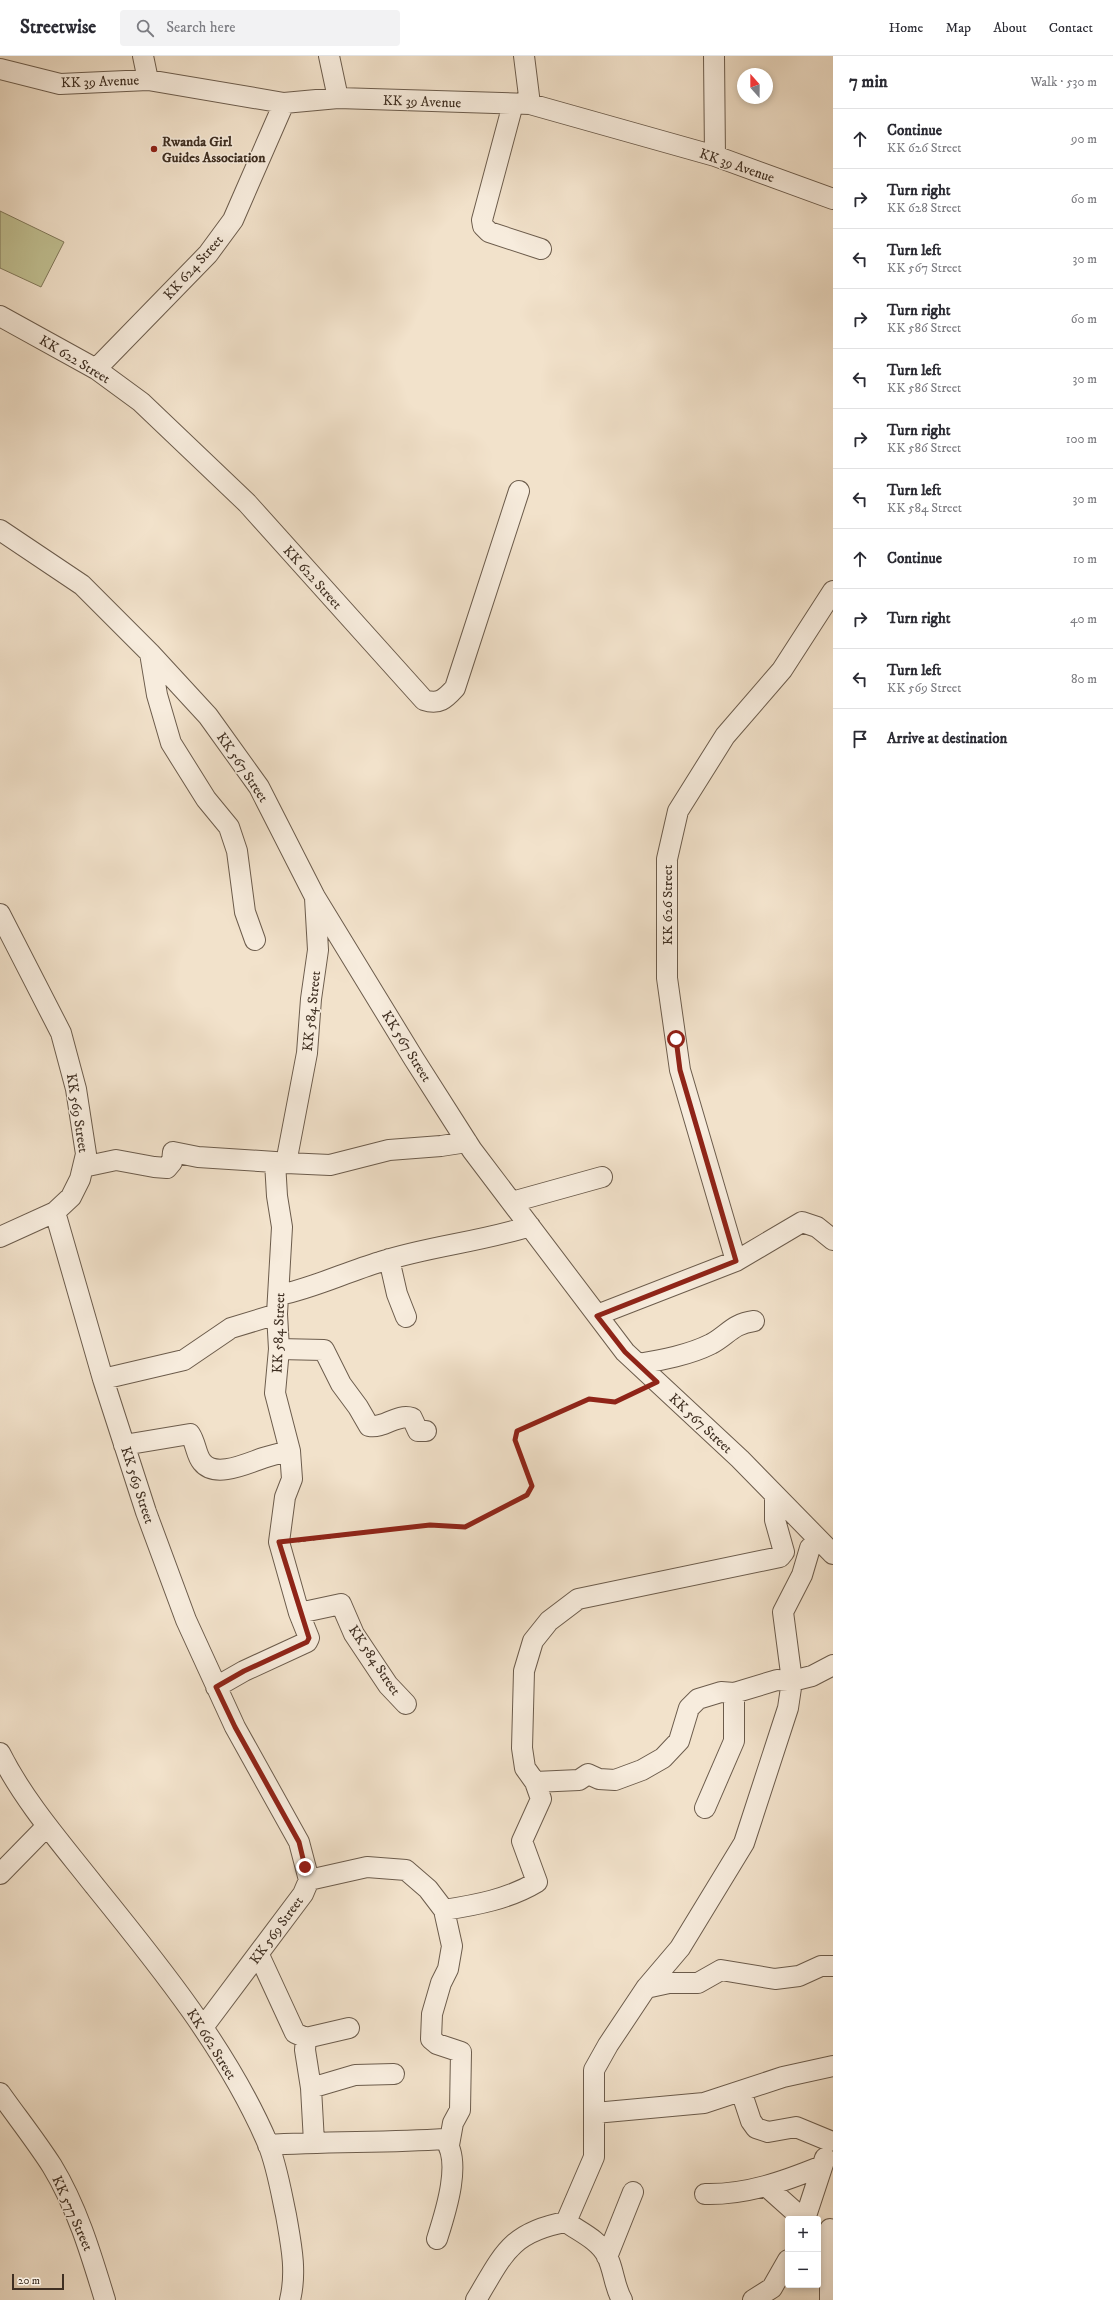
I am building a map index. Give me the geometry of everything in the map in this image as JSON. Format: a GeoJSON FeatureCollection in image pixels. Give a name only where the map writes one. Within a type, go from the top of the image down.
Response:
{"type":"FeatureCollection","features":[{"type":"Feature","properties":{"kind":"street"},"geometry":{"type":"LineString","coordinates":[[144,56],[148,80]]}},
{"type":"Feature","properties":{"kind":"street"},"geometry":{"type":"LineString","coordinates":[[329,56],[338,98]]}},
{"type":"Feature","properties":{"kind":"street"},"geometry":{"type":"LineString","coordinates":[[524,56],[522,104],[482,220],[483,226],[489,232],[542,249]]}},
{"type":"Feature","properties":{"kind":"street"},"geometry":{"type":"LineString","coordinates":[[714,56],[715,156]]}},
{"type":"Feature","properties":{"kind":"street","name":"KK 39 Avenue"},"geometry":{"type":"LineString","coordinates":[[0,69],[60,84],[148,80],[284,103],[338,98],[522,104],[715,156],[833,199]]}},
{"type":"Feature","properties":{"kind":"street","name":"KK 624 Street"},"geometry":{"type":"LineString","coordinates":[[96,369],[208,254],[233,220],[284,103]]}},
{"type":"Feature","properties":{"kind":"street","name":"KK 622 Street"},"geometry":{"type":"LineString","coordinates":[[0,316],[96,369],[141,402],[247,503],[424,700],[433,703],[444,700],[455,688],[519,491]]}},
{"type":"Feature","properties":{"kind":"street","name":"KK 567 Street"},"geometry":{"type":"LineString","coordinates":[[0,530],[82,585],[150,653],[208,716],[259,787],[315,897],[467,1142],[625,1352],[775,1495],[833,1554]]}},
{"type":"Feature","properties":{"kind":"street","name":"KK 626 Street"},"geometry":{"type":"LineString","coordinates":[[736,1261],[680,1070],[667,978],[667,859],[678,811],[725,736],[782,670],[833,591]]}},
{"type":"Feature","properties":{"kind":"street"},"geometry":{"type":"LineString","coordinates":[[150,653],[157,695],[171,743],[206,799],[229,828],[237,851],[245,912],[255,940]]}},
{"type":"Feature","properties":{"kind":"street","name":"KK 584 Street"},"geometry":{"type":"LineString","coordinates":[[315,897],[318,950],[311,999],[306,1053],[280,1163],[277,1196],[282,1227],[278,1314],[279,1349],[275,1393],[290,1451],[292,1479],[285,1497],[279,1542],[300,1613],[341,1604],[354,1634],[388,1685],[406,1704]]}},
{"type":"Feature","properties":{"kind":"street","name":"KK 569 Street"},"geometry":{"type":"LineString","coordinates":[[0,914],[62,1033],[76,1090],[86,1154],[83,1167],[71,1197],[55,1212],[103,1379],[124,1445],[146,1512],[186,1620],[235,1727],[299,1842],[309,1880],[303,1894],[259,1955],[204,2026]]}},
{"type":"Feature","properties":{"kind":"street"},"geometry":{"type":"LineString","coordinates":[[83,1167],[116,1160],[167,1168],[172,1162],[173,1152],[198,1157],[330,1165],[389,1150],[441,1146],[467,1142]]}},
{"type":"Feature","properties":{"kind":"street"},"geometry":{"type":"LineString","coordinates":[[512,1202],[602,1177]]}},
{"type":"Feature","properties":{"kind":"street"},"geometry":{"type":"LineString","coordinates":[[0,1237],[55,1212]]}},
{"type":"Feature","properties":{"kind":"street"},"geometry":{"type":"LineString","coordinates":[[597,1316],[736,1261],[802,1222],[817,1227],[833,1240]]}},
{"type":"Feature","properties":{"kind":"street"},"geometry":{"type":"LineString","coordinates":[[279,1295],[297,1291],[389,1259],[444,1245],[504,1234],[530,1226]]}},
{"type":"Feature","properties":{"kind":"street"},"geometry":{"type":"LineString","coordinates":[[389,1259],[397,1294],[406,1317]]}},
{"type":"Feature","properties":{"kind":"street"},"geometry":{"type":"LineString","coordinates":[[103,1379],[184,1360],[231,1328],[278,1314]]}},
{"type":"Feature","properties":{"kind":"street"},"geometry":{"type":"LineString","coordinates":[[638,1364],[688,1352],[711,1344],[736,1324],[754,1321]]}},
{"type":"Feature","properties":{"kind":"street"},"geometry":{"type":"LineString","coordinates":[[279,1349],[324,1350],[341,1384],[358,1406],[368,1426],[383,1425],[407,1416],[412,1418],[418,1431],[426,1431]]}},
{"type":"Feature","properties":{"kind":"street"},"geometry":{"type":"LineString","coordinates":[[124,1445],[190,1434],[202,1462],[208,1467],[224,1470],[242,1467],[265,1457],[290,1451]]}},
{"type":"Feature","properties":{"kind":"street"},"geometry":{"type":"LineString","coordinates":[[444,1910],[475,1906],[523,1890],[537,1882],[522,1841],[541,1799],[530,1775],[522,1748],[524,1671],[533,1641],[549,1621],[578,1600],[780,1557],[784,1552],[775,1520],[775,1495]]}},
{"type":"Feature","properties":{"kind":"street"},"geometry":{"type":"LineString","coordinates":[[566,2222],[594,2157],[594,2070],[608,2045],[646,1988],[680,1948],[744,1843],[788,1708],[792,1681],[783,1612],[802,1574],[810,1548],[819,1540]]}},
{"type":"Feature","properties":{"kind":"street"},"geometry":{"type":"LineString","coordinates":[[216,1687],[244,1671],[307,1642],[309,1638],[300,1613]]}},
{"type":"Feature","properties":{"kind":"street"},"geometry":{"type":"LineString","coordinates":[[530,1775],[579,1780],[588,1774],[599,1779],[615,1780],[642,1770],[663,1758],[679,1741],[689,1708],[698,1699],[721,1692],[734,1693],[777,1680],[792,1681],[812,1676],[833,1665]]}},
{"type":"Feature","properties":{"kind":"street"},"geometry":{"type":"LineString","coordinates":[[705,1808],[734,1742],[734,1693]]}},
{"type":"Feature","properties":{"kind":"street","name":"KK 662 Street"},"geometry":{"type":"LineString","coordinates":[[0,1753],[47,1826],[116,1911],[204,2026],[252,2112],[268,2145],[282,2197],[294,2262],[294,2286],[290,2300]]}},
{"type":"Feature","properties":{"kind":"street"},"geometry":{"type":"LineString","coordinates":[[0,1874],[47,1826]]}},
{"type":"Feature","properties":{"kind":"street"},"geometry":{"type":"LineString","coordinates":[[309,1880],[367,1867],[406,1870],[428,1889],[444,1910],[452,1946],[448,1969],[441,1983],[432,2014],[431,2039],[437,2044],[461,2052],[460,2110],[453,2123],[450,2145],[453,2167],[444,2215],[437,2238]]}},
{"type":"Feature","properties":{"kind":"street"},"geometry":{"type":"LineString","coordinates":[[259,1955],[295,2033],[306,2038],[349,2028]]}},
{"type":"Feature","properties":{"kind":"street"},"geometry":{"type":"LineString","coordinates":[[646,1988],[669,1983],[698,1983],[721,1970],[775,1980],[799,1976],[821,1966],[833,1966]]}},
{"type":"Feature","properties":{"kind":"street"},"geometry":{"type":"LineString","coordinates":[[306,2038],[305,2050],[311,2088],[314,2142]]}},
{"type":"Feature","properties":{"kind":"street"},"geometry":{"type":"LineString","coordinates":[[595,2113],[704,2103],[784,2077],[833,2066]]}},
{"type":"Feature","properties":{"kind":"street"},"geometry":{"type":"LineString","coordinates":[[311,2088],[355,2075],[394,2074]]}},
{"type":"Feature","properties":{"kind":"street"},"geometry":{"type":"LineString","coordinates":[[741,2091],[751,2121],[756,2128],[768,2132],[796,2127],[832,2137],[805,2216]]}},
{"type":"Feature","properties":{"kind":"street","name":"KK 577 Street"},"geometry":{"type":"LineString","coordinates":[[0,2093],[51,2166],[71,2201],[91,2254],[104,2300]]}},
{"type":"Feature","properties":{"kind":"street"},"geometry":{"type":"LineString","coordinates":[[268,2145],[314,2142],[382,2143],[444,2139],[450,2145]]}},
{"type":"Feature","properties":{"kind":"street"},"geometry":{"type":"LineString","coordinates":[[706,2194],[728,2194],[766,2186],[822,2166]]}},
{"type":"Feature","properties":{"kind":"street"},"geometry":{"type":"LineString","coordinates":[[766,2186],[801,2216]]}},
{"type":"Feature","properties":{"kind":"street"},"geometry":{"type":"LineString","coordinates":[[607,2256],[633,2192]]}},
{"type":"Feature","properties":{"kind":"street"},"geometry":{"type":"LineString","coordinates":[[476,2300],[505,2252],[518,2239],[534,2230],[566,2222],[599,2245],[607,2256],[617,2291],[622,2300]]}},
{"type":"Feature","properties":{"kind":"street"},"geometry":{"type":"LineString","coordinates":[[827,2228],[830,2300]]}},
{"type":"Feature","properties":{"kind":"street"},"geometry":{"type":"LineString","coordinates":[[753,2300],[773,2294],[785,2267]]}},
{"type":"Feature","properties":{"kind":"path"},"geometry":{"type":"LineString","coordinates":[[279,1542],[430,1525],[465,1527],[527,1495],[532,1486],[515,1440],[517,1431],[589,1399],[615,1402],[657,1382]]}},
{"type":"Feature","properties":{"kind":"green space"},"geometry":{"type":"Polygon","coordinates":[[[0,211],[64,242],[41,287],[0,268],[0,211]]]}},
{"type":"Feature","properties":{"kind":"place","name":"Rwanda Girl Guides Association"},"geometry":{"type":"Point","coordinates":[154,149]}},
{"type":"Feature","properties":{"kind":"route"},"geometry":{"type":"LineString","coordinates":[[305,1867],[299,1842],[235,1727],[216,1687],[244,1671],[303,1645],[309,1638],[279,1542],[367,1534],[430,1525],[465,1527],[527,1495],[532,1486],[515,1440],[517,1431],[589,1399],[615,1402],[657,1382],[625,1352],[597,1316],[736,1261],[680,1070],[676,1039]]}}]}
